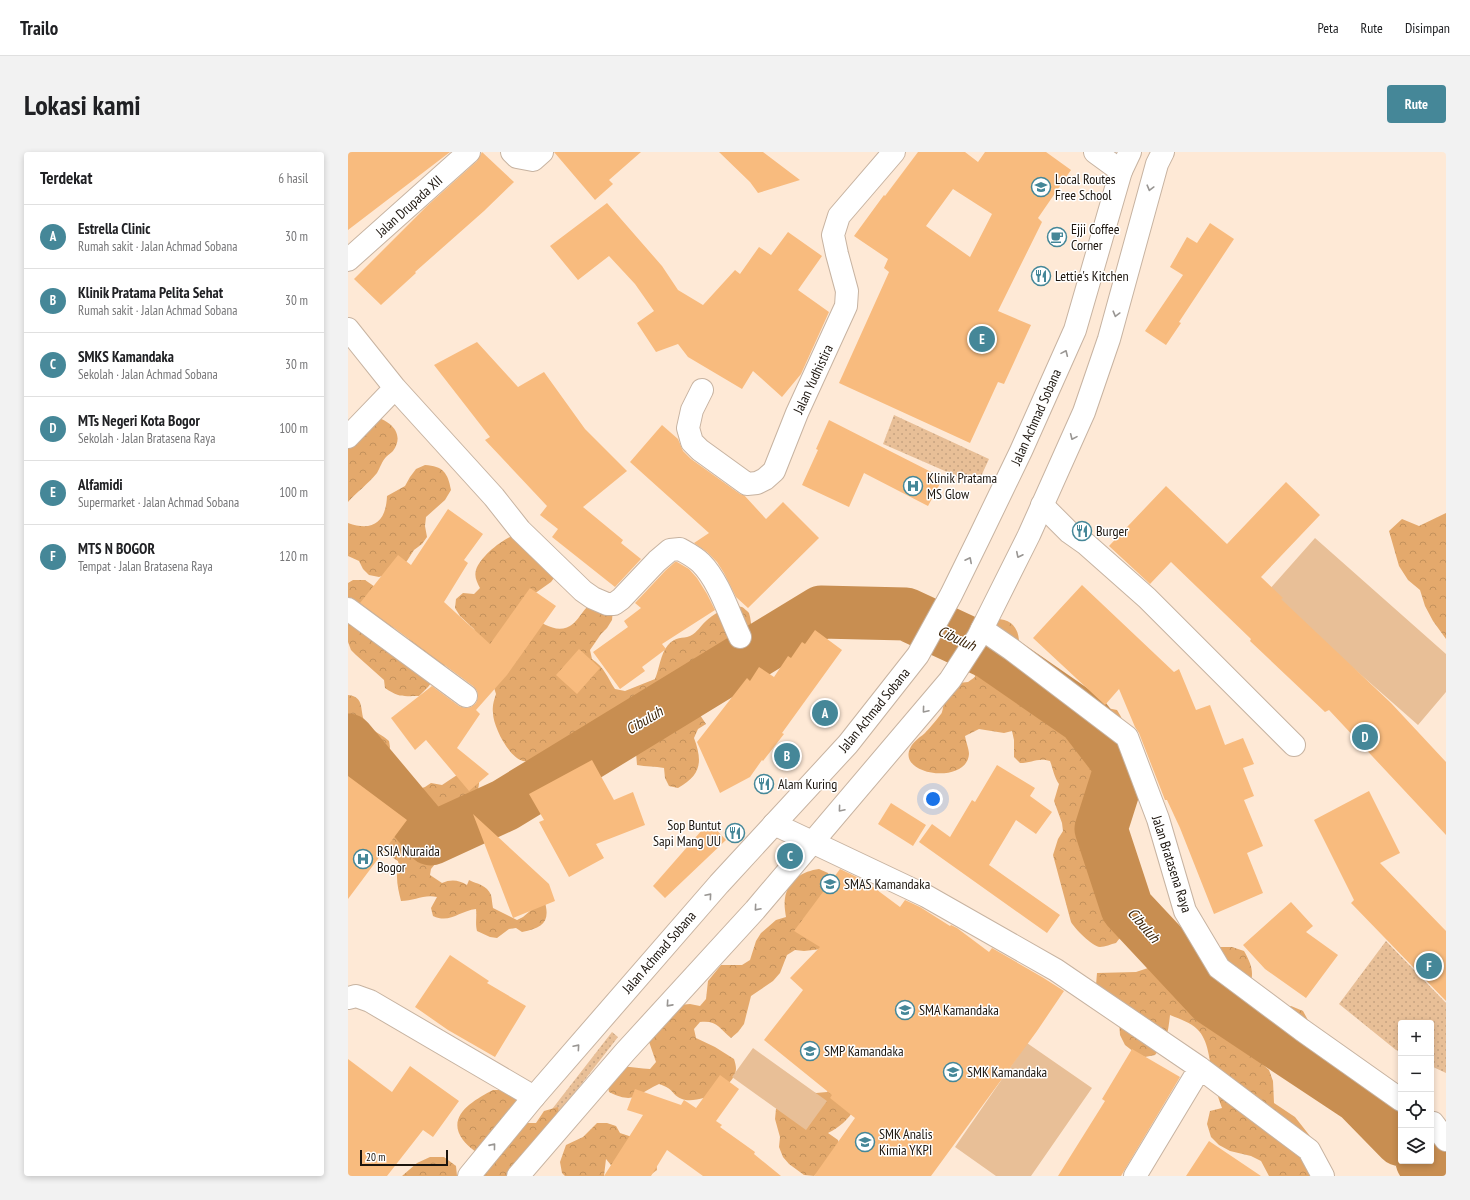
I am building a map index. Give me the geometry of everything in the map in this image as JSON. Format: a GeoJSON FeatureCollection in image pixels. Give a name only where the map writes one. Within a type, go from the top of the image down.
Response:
{"type":"FeatureCollection","features":[{"type":"Feature","properties":{"kind":"street","name":"Jalan Drupada XII"},"geometry":{"type":"LineString","coordinates":[[348,260],[469,152]]}},
{"type":"Feature","properties":{"kind":"street"},"geometry":{"type":"LineString","coordinates":[[512,152],[517,157],[533,160],[542,152]]}},
{"type":"Feature","properties":{"kind":"street","name":"Jalan Yudhistira"},"geometry":{"type":"LineString","coordinates":[[702,390],[692,410],[688,428],[692,442],[747,484],[757,483],[765,479],[774,471],[797,413],[846,306],[847,291],[833,235],[839,216],[894,152]]}},
{"type":"Feature","properties":{"kind":"street"},"geometry":{"type":"LineString","coordinates":[[1095,152],[1125,161]]}},
{"type":"Feature","properties":{"kind":"street"},"geometry":{"type":"LineString","coordinates":[[518,1176],[625,1052],[755,910],[813,842],[950,680],[980,633],[1029,535],[1084,412],[1109,339],[1156,164],[1163,152]]}},
{"type":"Feature","properties":{"kind":"street","name":"Jalan Achmad Sobana"},"geometry":{"type":"LineString","coordinates":[[469,1176],[534,1097],[719,884],[848,744],[918,655],[951,595],[1021,451],[1075,330],[1125,161]]}},
{"type":"Feature","properties":{"kind":"street"},"geometry":{"type":"LineString","coordinates":[[348,329],[395,388],[494,497],[520,530],[583,591],[593,598],[607,604],[614,604],[621,599],[657,561],[670,550],[680,549],[700,562],[706,569],[720,592],[740,637]]}},
{"type":"Feature","properties":{"kind":"street"},"geometry":{"type":"LineString","coordinates":[[348,437],[395,388]]}},
{"type":"Feature","properties":{"kind":"street"},"geometry":{"type":"LineString","coordinates":[[1042,505],[1069,532],[1086,544],[1147,598],[1294,745]]}},
{"type":"Feature","properties":{"kind":"street"},"geometry":{"type":"LineString","coordinates":[[348,609],[466,696]]}},
{"type":"Feature","properties":{"kind":"street","name":"Jalan Bratasena Raya"},"geometry":{"type":"LineString","coordinates":[[980,633],[1127,737],[1158,819],[1185,911],[1219,968],[1302,1030],[1398,1098]]}},
{"type":"Feature","properties":{"kind":"street"},"geometry":{"type":"LineString","coordinates":[[774,824],[926,896],[1056,970],[1200,1068],[1309,1150],[1323,1176]]}},
{"type":"Feature","properties":{"kind":"street"},"geometry":{"type":"LineString","coordinates":[[348,998],[356,996],[370,1001],[534,1097]]}},
{"type":"Feature","properties":{"kind":"street"},"geometry":{"type":"LineString","coordinates":[[1135,1176],[1200,1068]]}},
{"type":"Feature","properties":{"kind":"shaded area"},"geometry":{"type":"Polygon","coordinates":[[[894,415],[989,459],[977,485],[883,444],[894,415]]]}},
{"type":"Feature","properties":{"kind":"shaded area"},"geometry":{"type":"Polygon","coordinates":[[[1315,538],[1446,654],[1446,692],[1418,725],[1267,592],[1315,538]]]}},
{"type":"Feature","properties":{"kind":"shaded area"},"geometry":{"type":"Polygon","coordinates":[[[1386,941],[1446,1003],[1446,1073],[1434,1067],[1434,1020],[1398,1020],[1398,1051],[1339,1004],[1386,941]]]}},
{"type":"Feature","properties":{"kind":"shaded area"},"geometry":{"type":"Polygon","coordinates":[[[612,1032],[618,1037],[510,1176],[500,1176],[612,1032]]]}},
{"type":"Feature","properties":{"kind":"shaded area"},"geometry":{"type":"Polygon","coordinates":[[[1027,1043],[1092,1088],[1031,1176],[996,1176],[955,1147],[1027,1043]]]}},
{"type":"Feature","properties":{"kind":"shaded area"},"geometry":{"type":"Polygon","coordinates":[[[753,1048],[827,1101],[806,1130],[732,1077],[753,1048]]]}},
{"type":"Feature","properties":{"kind":"green space"},"geometry":{"type":"Polygon","coordinates":[[[373,416],[385,421],[394,428],[398,438],[397,444],[382,463],[377,473],[348,502],[348,436],[373,416]]]}},
{"type":"Feature","properties":{"kind":"green space"},"geometry":{"type":"Polygon","coordinates":[[[425,465],[436,467],[444,472],[451,490],[445,500],[426,517],[425,526],[427,537],[422,544],[414,550],[405,564],[388,574],[379,577],[369,575],[363,569],[359,561],[348,556],[348,523],[364,526],[376,523],[384,512],[387,496],[405,486],[416,469],[425,465]]]}},
{"type":"Feature","properties":{"kind":"green space"},"geometry":{"type":"Polygon","coordinates":[[[1446,513],[1446,639],[1433,621],[1425,606],[1420,590],[1408,580],[1399,566],[1389,531],[1402,519],[1419,526],[1446,513]]]}},
{"type":"Feature","properties":{"kind":"green space"},"geometry":{"type":"Polygon","coordinates":[[[537,532],[543,536],[552,550],[557,574],[551,582],[534,594],[531,617],[552,628],[563,629],[574,623],[588,606],[613,610],[612,620],[590,650],[592,659],[603,669],[615,689],[625,691],[655,679],[665,649],[668,645],[676,639],[690,636],[709,618],[718,612],[738,606],[743,607],[749,613],[752,633],[756,644],[753,654],[745,665],[727,679],[716,682],[699,681],[688,683],[683,690],[692,708],[700,715],[706,724],[698,729],[694,738],[699,754],[696,773],[686,783],[678,788],[669,786],[665,778],[664,768],[637,765],[634,727],[629,714],[621,710],[614,715],[610,724],[610,734],[587,765],[578,765],[560,758],[551,758],[533,762],[523,761],[512,754],[503,741],[494,719],[493,705],[496,694],[478,637],[474,629],[460,616],[455,608],[456,599],[463,593],[474,594],[480,588],[475,573],[478,565],[492,549],[504,540],[515,535],[537,532]]]}},
{"type":"Feature","properties":{"kind":"green space"},"geometry":{"type":"Polygon","coordinates":[[[353,580],[365,580],[381,591],[393,621],[394,633],[407,650],[410,636],[446,664],[419,696],[401,696],[385,688],[384,680],[351,650],[348,642],[348,583],[353,580]]]}},
{"type":"Feature","properties":{"kind":"green space"},"geometry":{"type":"Polygon","coordinates":[[[994,619],[1006,620],[1014,626],[1018,634],[1019,646],[1059,699],[1062,717],[1065,722],[1072,727],[1081,730],[1094,731],[1100,715],[1107,708],[1117,710],[1121,717],[1128,741],[1130,775],[1107,797],[1113,803],[1117,811],[1103,818],[1104,826],[1108,833],[1106,841],[1117,864],[1113,870],[1096,874],[1090,878],[1101,882],[1110,890],[1123,913],[1125,919],[1125,930],[1123,935],[1116,943],[1102,947],[1097,946],[1084,937],[1071,922],[1053,855],[1058,839],[1063,831],[1062,823],[1054,801],[1059,784],[1050,761],[1038,760],[1020,763],[1014,757],[1014,740],[1012,731],[1004,733],[979,729],[965,736],[969,754],[966,764],[958,770],[947,773],[924,771],[915,766],[909,760],[909,751],[912,745],[940,716],[944,703],[958,683],[968,682],[975,677],[974,669],[979,662],[1006,658],[994,619]]]}},
{"type":"Feature","properties":{"kind":"green space"},"geometry":{"type":"Polygon","coordinates":[[[348,695],[354,696],[358,699],[363,717],[368,726],[389,741],[390,747],[387,762],[408,772],[413,779],[414,785],[419,789],[431,783],[442,785],[460,773],[479,777],[478,788],[472,800],[458,805],[453,809],[443,822],[430,844],[430,852],[434,857],[435,864],[431,869],[430,875],[442,883],[455,881],[467,885],[469,880],[482,885],[491,895],[493,908],[517,920],[523,917],[544,899],[547,913],[544,922],[540,926],[522,932],[516,928],[509,929],[497,938],[490,937],[477,931],[476,909],[444,919],[433,916],[431,908],[437,897],[428,896],[401,901],[397,880],[399,865],[398,861],[379,849],[348,795],[348,695]]]}},
{"type":"Feature","properties":{"kind":"green space"},"geometry":{"type":"Polygon","coordinates":[[[819,869],[828,873],[833,881],[874,888],[875,886],[882,897],[822,949],[804,951],[795,950],[787,955],[780,973],[773,981],[751,996],[744,1024],[731,1038],[710,1022],[700,1022],[694,1029],[696,1038],[715,1047],[734,1059],[736,1069],[734,1076],[729,1083],[715,1093],[697,1100],[682,1099],[665,1086],[659,1084],[636,1097],[630,1098],[618,1096],[609,1092],[607,1082],[619,1067],[650,1069],[656,1062],[647,1036],[679,1005],[690,1004],[700,1006],[706,999],[708,981],[721,965],[742,965],[750,960],[756,941],[761,933],[776,920],[786,917],[785,898],[789,886],[802,874],[819,869]]]}},
{"type":"Feature","properties":{"kind":"green space"},"geometry":{"type":"Polygon","coordinates":[[[1232,947],[1244,951],[1252,969],[1250,987],[1280,1010],[1291,1006],[1303,1011],[1309,1022],[1304,1034],[1298,1041],[1277,1049],[1267,1044],[1259,1051],[1260,1062],[1269,1070],[1273,1081],[1274,1103],[1295,1117],[1317,1145],[1315,1164],[1310,1176],[1269,1176],[1261,1161],[1251,1156],[1230,1151],[1219,1145],[1211,1137],[1207,1124],[1210,1111],[1222,1108],[1208,1051],[1201,1034],[1191,1024],[1170,1015],[1166,1036],[1155,1055],[1145,1057],[1134,1052],[1125,1045],[1120,1035],[1119,1021],[1096,985],[1097,973],[1136,972],[1148,968],[1158,959],[1171,957],[1180,965],[1184,977],[1194,986],[1207,982],[1199,959],[1206,949],[1232,947]]]}},
{"type":"Feature","properties":{"kind":"green space"},"geometry":{"type":"Polygon","coordinates":[[[833,1085],[855,1108],[843,1123],[828,1133],[838,1140],[841,1150],[814,1176],[804,1175],[789,1164],[783,1157],[779,1147],[780,1137],[775,1119],[776,1109],[781,1102],[806,1090],[816,1093],[827,1092],[833,1085]]]}},
{"type":"Feature","properties":{"kind":"green space"},"geometry":{"type":"Polygon","coordinates":[[[493,1090],[508,1090],[518,1098],[522,1123],[536,1123],[544,1111],[558,1107],[560,1121],[525,1176],[477,1176],[484,1158],[465,1143],[458,1131],[457,1123],[464,1110],[470,1104],[493,1090]]]}},
{"type":"Feature","properties":{"kind":"green space"},"geometry":{"type":"Polygon","coordinates":[[[597,1123],[607,1123],[616,1126],[620,1133],[638,1139],[656,1160],[657,1170],[649,1176],[615,1170],[606,1159],[604,1176],[565,1176],[562,1173],[560,1162],[566,1145],[583,1137],[597,1123]]]}},
{"type":"Feature","properties":{"kind":"green space"},"geometry":{"type":"Polygon","coordinates":[[[430,1157],[444,1157],[456,1166],[457,1176],[402,1176],[417,1163],[430,1157]]]}},
{"type":"Feature","properties":{"kind":"building"},"geometry":{"type":"Polygon","coordinates":[[[348,152],[450,152],[348,230],[348,152]]]}},
{"type":"Feature","properties":{"kind":"building"},"geometry":{"type":"Polygon","coordinates":[[[482,152],[514,182],[381,305],[354,279],[427,206],[477,161],[482,152]]]}},
{"type":"Feature","properties":{"kind":"building"},"geometry":{"type":"Polygon","coordinates":[[[554,152],[641,152],[609,180],[613,184],[595,200],[554,152]]]}},
{"type":"Feature","properties":{"kind":"building"},"geometry":{"type":"Polygon","coordinates":[[[719,152],[763,152],[800,180],[758,193],[750,182],[719,152]]]}},
{"type":"Feature","properties":{"kind":"building"},"geometry":{"type":"Polygon","coordinates":[[[918,152],[965,152],[978,162],[985,152],[1046,152],[1071,170],[1038,218],[1042,222],[998,311],[1031,325],[1004,384],[998,382],[970,443],[839,383],[889,272],[884,268],[888,259],[854,236],[884,195],[885,196],[918,152]],[[953,189],[926,226],[970,257],[992,214],[953,189]]]}},
{"type":"Feature","properties":{"kind":"building"},"geometry":{"type":"Polygon","coordinates":[[[607,203],[662,266],[678,290],[703,305],[735,270],[740,274],[759,247],[771,255],[788,232],[822,256],[798,290],[829,312],[801,374],[782,397],[753,371],[742,389],[688,357],[678,344],[656,352],[637,323],[654,311],[635,284],[609,256],[578,280],[550,246],[607,203]]]}},
{"type":"Feature","properties":{"kind":"building"},"geometry":{"type":"Polygon","coordinates":[[[1210,223],[1234,239],[1179,322],[1181,323],[1166,345],[1145,331],[1183,275],[1170,267],[1187,237],[1197,243],[1210,223]]]}},
{"type":"Feature","properties":{"kind":"building"},"geometry":{"type":"Polygon","coordinates":[[[477,342],[518,387],[544,372],[585,429],[627,471],[583,507],[623,540],[621,543],[641,559],[615,587],[552,537],[558,529],[540,515],[547,506],[485,440],[490,437],[434,365],[477,342]]]}},
{"type":"Feature","properties":{"kind":"building"},"geometry":{"type":"Polygon","coordinates":[[[829,420],[943,478],[928,506],[864,473],[849,507],[802,485],[818,450],[816,449],[829,420]]]}},
{"type":"Feature","properties":{"kind":"building"},"geometry":{"type":"Polygon","coordinates":[[[662,425],[678,439],[683,451],[691,459],[740,494],[744,495],[766,519],[783,502],[819,538],[748,608],[736,597],[717,562],[707,552],[694,543],[709,533],[630,462],[662,425]]]}},
{"type":"Feature","properties":{"kind":"building"},"geometry":{"type":"Polygon","coordinates":[[[1286,482],[1320,515],[1261,577],[1283,598],[1281,599],[1391,703],[1446,762],[1446,835],[1329,710],[1325,712],[1250,641],[1251,639],[1171,562],[1150,584],[1109,546],[1166,486],[1227,544],[1286,482]]]}},
{"type":"Feature","properties":{"kind":"building"},"geometry":{"type":"Polygon","coordinates":[[[448,509],[483,534],[464,560],[468,563],[444,602],[490,644],[530,588],[556,606],[507,675],[476,710],[480,714],[457,748],[489,774],[469,791],[426,740],[415,750],[391,718],[432,686],[459,706],[465,708],[471,707],[476,703],[478,697],[477,691],[473,686],[360,603],[398,555],[411,565],[448,509]]]}},
{"type":"Feature","properties":{"kind":"building"},"geometry":{"type":"Polygon","coordinates":[[[675,562],[689,569],[697,578],[715,610],[662,644],[666,649],[642,667],[645,671],[620,689],[593,652],[628,627],[624,621],[641,608],[635,603],[675,562]]]}},
{"type":"Feature","properties":{"kind":"building"},"geometry":{"type":"Polygon","coordinates":[[[1082,585],[1174,672],[1179,669],[1196,710],[1210,705],[1225,745],[1243,738],[1254,764],[1243,768],[1254,796],[1244,800],[1263,846],[1247,853],[1263,893],[1214,914],[1180,828],[1167,800],[1165,800],[1139,733],[1119,689],[1105,705],[1033,638],[1082,585]]]}},
{"type":"Feature","properties":{"kind":"building"},"geometry":{"type":"Polygon","coordinates":[[[815,630],[842,650],[782,733],[784,734],[750,777],[720,793],[697,742],[747,678],[750,681],[759,667],[774,677],[788,656],[791,658],[802,642],[805,644],[815,630]]]}},
{"type":"Feature","properties":{"kind":"building"},"geometry":{"type":"Polygon","coordinates":[[[579,649],[600,668],[577,694],[556,675],[579,649]]]}},
{"type":"Feature","properties":{"kind":"building"},"geometry":{"type":"Polygon","coordinates":[[[592,760],[614,800],[633,792],[645,825],[596,844],[604,858],[569,877],[539,822],[544,820],[529,794],[592,760]]]}},
{"type":"Feature","properties":{"kind":"building"},"geometry":{"type":"Polygon","coordinates":[[[997,765],[1035,788],[1030,796],[1052,812],[1036,834],[1016,820],[989,865],[1060,915],[1047,933],[919,842],[932,824],[950,837],[972,800],[975,802],[997,765]]]}},
{"type":"Feature","properties":{"kind":"building","name":"RSIA Nuraida Bogor"},"geometry":{"type":"Polygon","coordinates":[[[348,776],[407,820],[348,899],[348,776]]]}},
{"type":"Feature","properties":{"kind":"building"},"geometry":{"type":"Polygon","coordinates":[[[1369,791],[1400,853],[1380,863],[1446,931],[1446,1001],[1351,903],[1354,900],[1314,820],[1369,791]]]}},
{"type":"Feature","properties":{"kind":"building"},"geometry":{"type":"Polygon","coordinates":[[[891,803],[926,825],[913,846],[878,824],[891,803]]]}},
{"type":"Feature","properties":{"kind":"building"},"geometry":{"type":"Polygon","coordinates":[[[473,814],[549,884],[555,901],[513,918],[473,814]]]}},
{"type":"Feature","properties":{"kind":"building"},"geometry":{"type":"Polygon","coordinates":[[[709,822],[726,840],[665,898],[653,886],[709,822]]]}},
{"type":"Feature","properties":{"kind":"building"},"geometry":{"type":"Polygon","coordinates":[[[840,869],[865,881],[900,907],[905,900],[920,907],[950,926],[951,925],[957,928],[989,952],[992,948],[1064,991],[1037,1031],[931,1176],[814,1176],[855,1118],[830,1098],[832,1095],[764,1040],[803,990],[790,978],[820,947],[794,931],[840,869]]]}},
{"type":"Feature","properties":{"kind":"building"},"geometry":{"type":"Polygon","coordinates":[[[1291,902],[1313,926],[1306,932],[1338,955],[1306,998],[1265,969],[1243,945],[1291,902]]]}},
{"type":"Feature","properties":{"kind":"building"},"geometry":{"type":"Polygon","coordinates":[[[450,955],[489,981],[487,983],[526,1006],[495,1057],[448,1030],[415,1007],[450,955]]]}},
{"type":"Feature","properties":{"kind":"building"},"geometry":{"type":"Polygon","coordinates":[[[1132,1049],[1180,1077],[1121,1176],[1058,1176],[1105,1101],[1102,1099],[1132,1049]]]}},
{"type":"Feature","properties":{"kind":"building"},"geometry":{"type":"Polygon","coordinates":[[[348,1059],[392,1092],[410,1066],[459,1101],[433,1137],[423,1130],[387,1176],[348,1176],[348,1059]]]}},
{"type":"Feature","properties":{"kind":"building"},"geometry":{"type":"Polygon","coordinates":[[[720,1075],[739,1089],[716,1121],[722,1125],[720,1127],[755,1152],[754,1154],[781,1176],[703,1176],[667,1150],[651,1176],[604,1176],[643,1115],[627,1110],[635,1089],[681,1105],[684,1100],[696,1108],[720,1075]]]}},
{"type":"Feature","properties":{"kind":"building"},"geometry":{"type":"Polygon","coordinates":[[[1209,1141],[1261,1176],[1186,1176],[1209,1141]]]}},
{"type":"Feature","properties":{"kind":"waterway","name":"Cibuluh"},"geometry":{"type":"LineString","coordinates":[[348,740],[431,839],[505,805],[821,612],[906,614],[990,653],[1084,718],[1121,766],[1101,829],[1127,908],[1213,1000],[1359,1097],[1398,1137]]}},
{"type":"Feature","properties":{"kind":"waterway","name":"Cibuluh"},"geometry":{"type":"LineString","coordinates":[[1425,1164],[1436,1176]]}},
{"type":"Feature","properties":{"kind":"place","name":"Local Routes Free School"},"geometry":{"type":"Point","coordinates":[1041,187]}},
{"type":"Feature","properties":{"kind":"place","name":"Ejji Coffee Corner"},"geometry":{"type":"Point","coordinates":[1057,237]}},
{"type":"Feature","properties":{"kind":"place","name":"Lettie's Kitchen"},"geometry":{"type":"Point","coordinates":[1041,276]}},
{"type":"Feature","properties":{"kind":"place","name":"Alfamidi"},"geometry":{"type":"Point","coordinates":[982,339]}},
{"type":"Feature","properties":{"kind":"place","name":"Klinik Pratama MS Glow"},"geometry":{"type":"Point","coordinates":[913,486]}},
{"type":"Feature","properties":{"kind":"place","name":"Burger"},"geometry":{"type":"Point","coordinates":[1082,531]}},
{"type":"Feature","properties":{"kind":"place","name":"Estrella Clinic"},"geometry":{"type":"Point","coordinates":[825,713]}},
{"type":"Feature","properties":{"kind":"place","name":"MTs Negeri Kota Bogor"},"geometry":{"type":"Point","coordinates":[1365,737]}},
{"type":"Feature","properties":{"kind":"place","name":"Klinik Pratama Pelita Sehat"},"geometry":{"type":"Point","coordinates":[787,756]}},
{"type":"Feature","properties":{"kind":"place","name":"Alam Kuring"},"geometry":{"type":"Point","coordinates":[764,784]}},
{"type":"Feature","properties":{"kind":"place","name":"Sop Buntut Sapi Mang UU"},"geometry":{"type":"Point","coordinates":[735,833]}},
{"type":"Feature","properties":{"kind":"place","name":"SMKS Kamandaka"},"geometry":{"type":"Point","coordinates":[790,856]}},
{"type":"Feature","properties":{"kind":"place","name":"RSIA Nuraida Bogor"},"geometry":{"type":"Point","coordinates":[363,859]}},
{"type":"Feature","properties":{"kind":"place","name":"SMAS Kamandaka"},"geometry":{"type":"Point","coordinates":[830,884]}},
{"type":"Feature","properties":{"kind":"place","name":"MTS N BOGOR"},"geometry":{"type":"Point","coordinates":[1429,966]}},
{"type":"Feature","properties":{"kind":"place","name":"SMA Kamandaka"},"geometry":{"type":"Point","coordinates":[905,1010]}},
{"type":"Feature","properties":{"kind":"place","name":"SMP Kamandaka"},"geometry":{"type":"Point","coordinates":[810,1051]}},
{"type":"Feature","properties":{"kind":"place","name":"SMK Kamandaka"},"geometry":{"type":"Point","coordinates":[953,1072]}},
{"type":"Feature","properties":{"kind":"place","name":"SMK Analis Kimia YKPI"},"geometry":{"type":"Point","coordinates":[865,1142]}}]}
